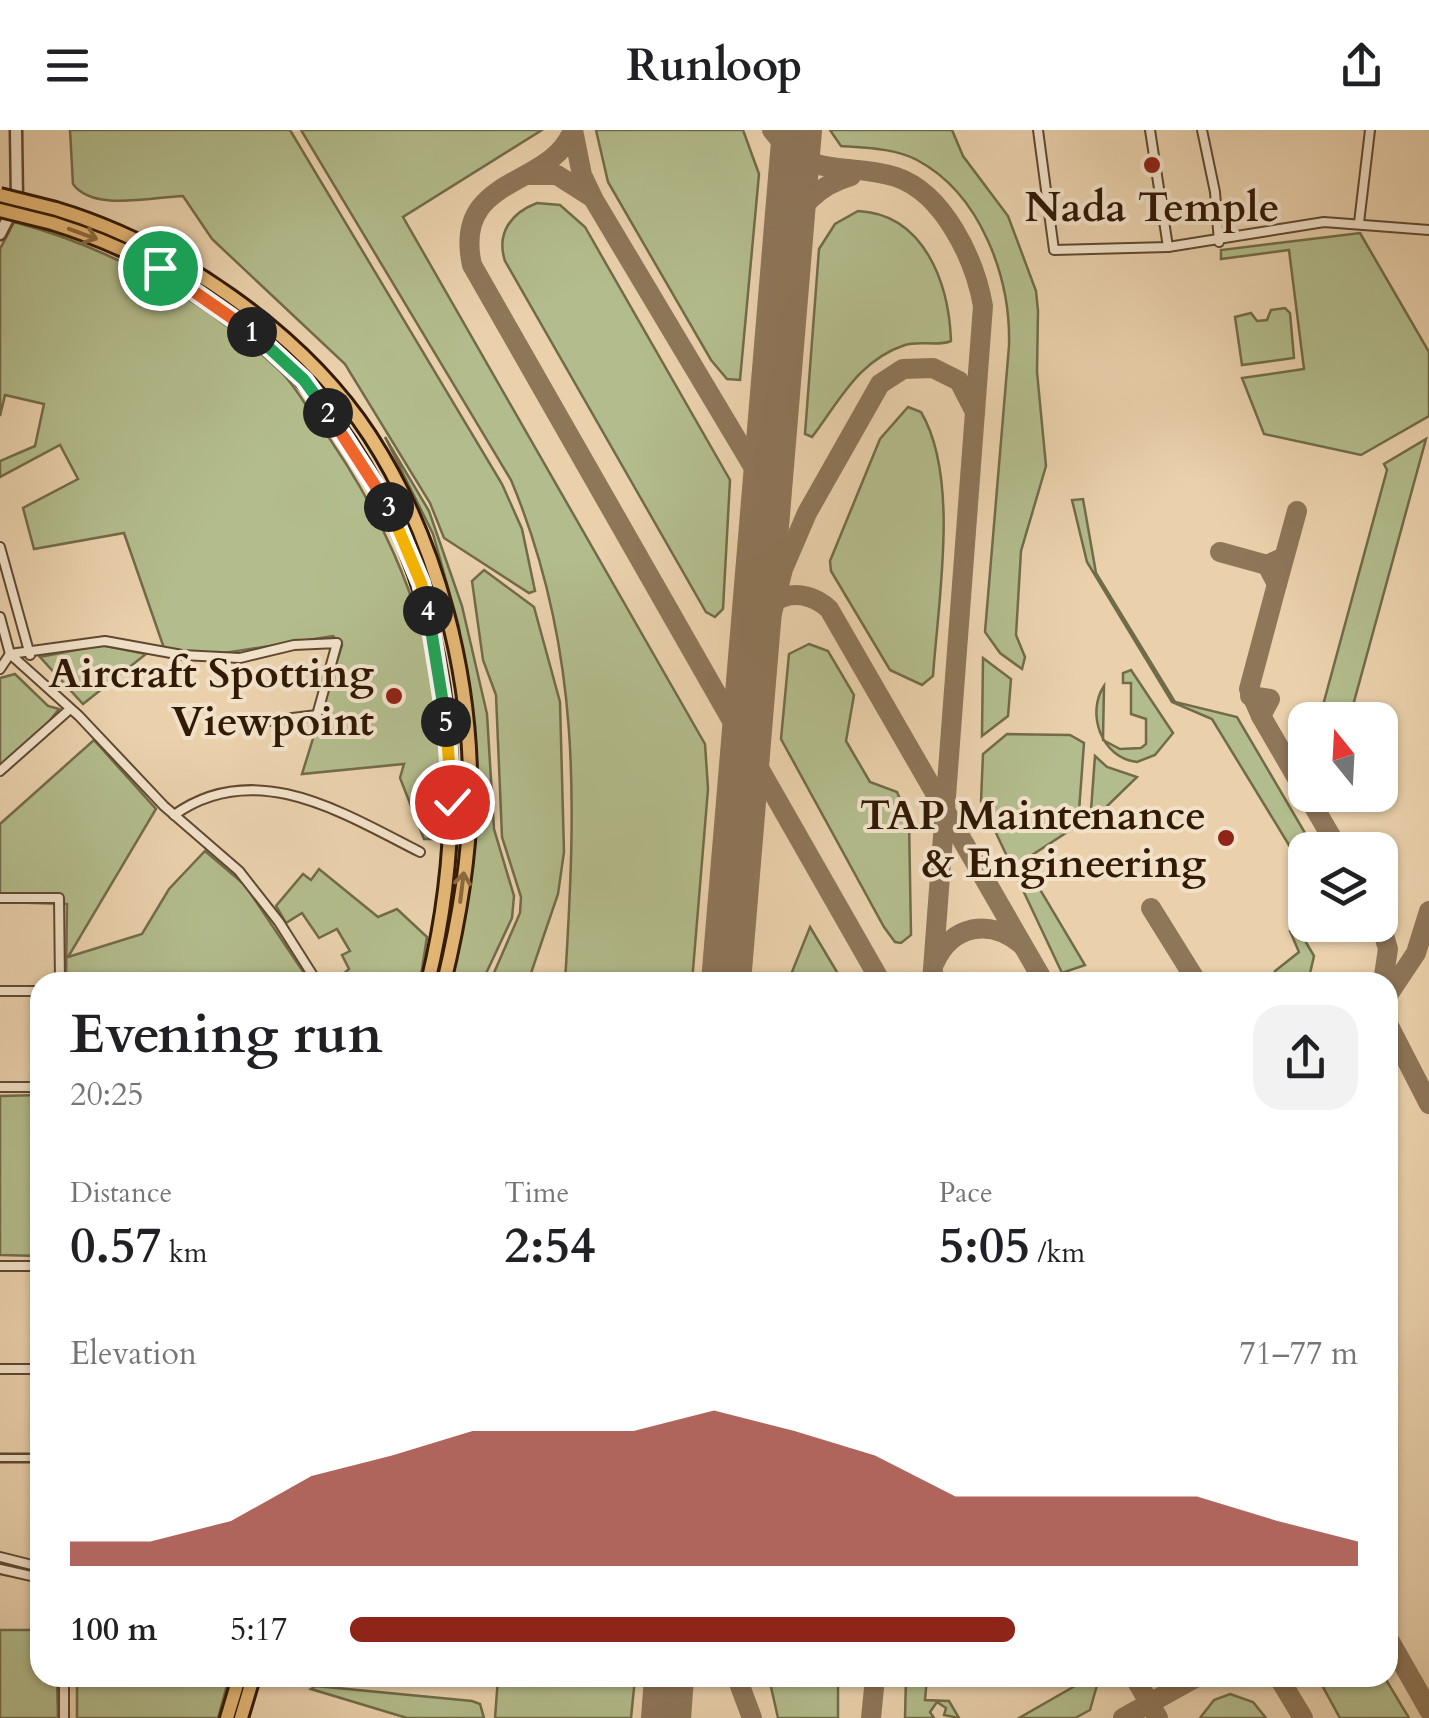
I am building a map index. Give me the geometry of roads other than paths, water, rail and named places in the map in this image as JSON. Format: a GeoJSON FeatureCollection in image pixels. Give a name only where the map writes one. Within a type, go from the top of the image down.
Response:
{"type":"FeatureCollection","features":[{"type":"Feature","properties":{"kind":"main road"},"geometry":{"type":"LineString","coordinates":[[0,193],[172,275],[239,320],[304,380],[390,509],[421,583],[441,678],[452,802],[445,890],[430,972]]}},
{"type":"Feature","properties":{"kind":"main road"},"geometry":{"type":"LineString","coordinates":[[0,210],[54,216],[114,230],[172,258],[256,316],[346,406],[370,436],[436,577],[460,680],[470,798],[460,904],[446,972]]}},
{"type":"Feature","properties":{"kind":"main road"},"geometry":{"type":"LineString","coordinates":[[228,1718],[237,1687]]}},
{"type":"Feature","properties":{"kind":"main road"},"geometry":{"type":"LineString","coordinates":[[242,1718],[251,1687]]}},
{"type":"Feature","properties":{"kind":"street"},"geometry":{"type":"LineString","coordinates":[[1,232],[17,202],[16,130]]}},
{"type":"Feature","properties":{"kind":"street"},"geometry":{"type":"LineString","coordinates":[[1038,130],[1054,250],[1168,247],[1219,242],[1284,227],[1358,223],[1429,230]]}},
{"type":"Feature","properties":{"kind":"street"},"geometry":{"type":"LineString","coordinates":[[1150,130],[1168,247]]}},
{"type":"Feature","properties":{"kind":"street"},"geometry":{"type":"LineString","coordinates":[[1202,130],[1215,192],[1219,242]]}},
{"type":"Feature","properties":{"kind":"street"},"geometry":{"type":"LineString","coordinates":[[1358,223],[1370,130]]}},
{"type":"Feature","properties":{"kind":"street"},"geometry":{"type":"LineString","coordinates":[[0,193],[17,202]]}},
{"type":"Feature","properties":{"kind":"street"},"geometry":{"type":"LineString","coordinates":[[0,547],[30,654]]}},
{"type":"Feature","properties":{"kind":"street"},"geometry":{"type":"LineString","coordinates":[[0,617],[10,654],[254,888],[310,972]]}},
{"type":"Feature","properties":{"kind":"street"},"geometry":{"type":"LineString","coordinates":[[10,654],[105,640],[182,655],[240,658],[294,645],[336,643],[316,715],[268,721]]}},
{"type":"Feature","properties":{"kind":"street"},"geometry":{"type":"LineString","coordinates":[[1,665],[10,654]]}},
{"type":"Feature","properties":{"kind":"street"},"geometry":{"type":"LineString","coordinates":[[0,770],[70,708]]}},
{"type":"Feature","properties":{"kind":"street"},"geometry":{"type":"LineString","coordinates":[[174,815],[215,792],[259,790],[337,810],[420,852]]}},
{"type":"Feature","properties":{"kind":"street"},"geometry":{"type":"LineString","coordinates":[[0,898],[60,898],[60,972]]}},
{"type":"Feature","properties":{"kind":"street"},"geometry":{"type":"LineString","coordinates":[[0,991],[30,991]]}},
{"type":"Feature","properties":{"kind":"street"},"geometry":{"type":"LineString","coordinates":[[0,1087],[30,1087]]}},
{"type":"Feature","properties":{"kind":"street"},"geometry":{"type":"LineString","coordinates":[[0,1266],[30,1266]]}},
{"type":"Feature","properties":{"kind":"street"},"geometry":{"type":"LineString","coordinates":[[0,1369],[30,1369]]}},
{"type":"Feature","properties":{"kind":"street"},"geometry":{"type":"LineString","coordinates":[[0,1458],[30,1458]]}},
{"type":"Feature","properties":{"kind":"street"},"geometry":{"type":"LineString","coordinates":[[0,1557],[30,1564]]}},
{"type":"Feature","properties":{"kind":"street"},"geometry":{"type":"LineString","coordinates":[[0,1569],[30,1576]]}},
{"type":"Feature","properties":{"kind":"street"},"geometry":{"type":"LineString","coordinates":[[64,1687],[64,1718]]}},
{"type":"Feature","properties":{"kind":"place","name":"Nada Temple"},"geometry":{"type":"Point","coordinates":[1152,165]}},
{"type":"Feature","properties":{"kind":"place","name":"Aircraft Spotting Viewpoint"},"geometry":{"type":"Point","coordinates":[394,696]}},
{"type":"Feature","properties":{"kind":"place","name":"TAP Maintenance & Engineering"},"geometry":{"type":"Point","coordinates":[1226,838]}}]}
